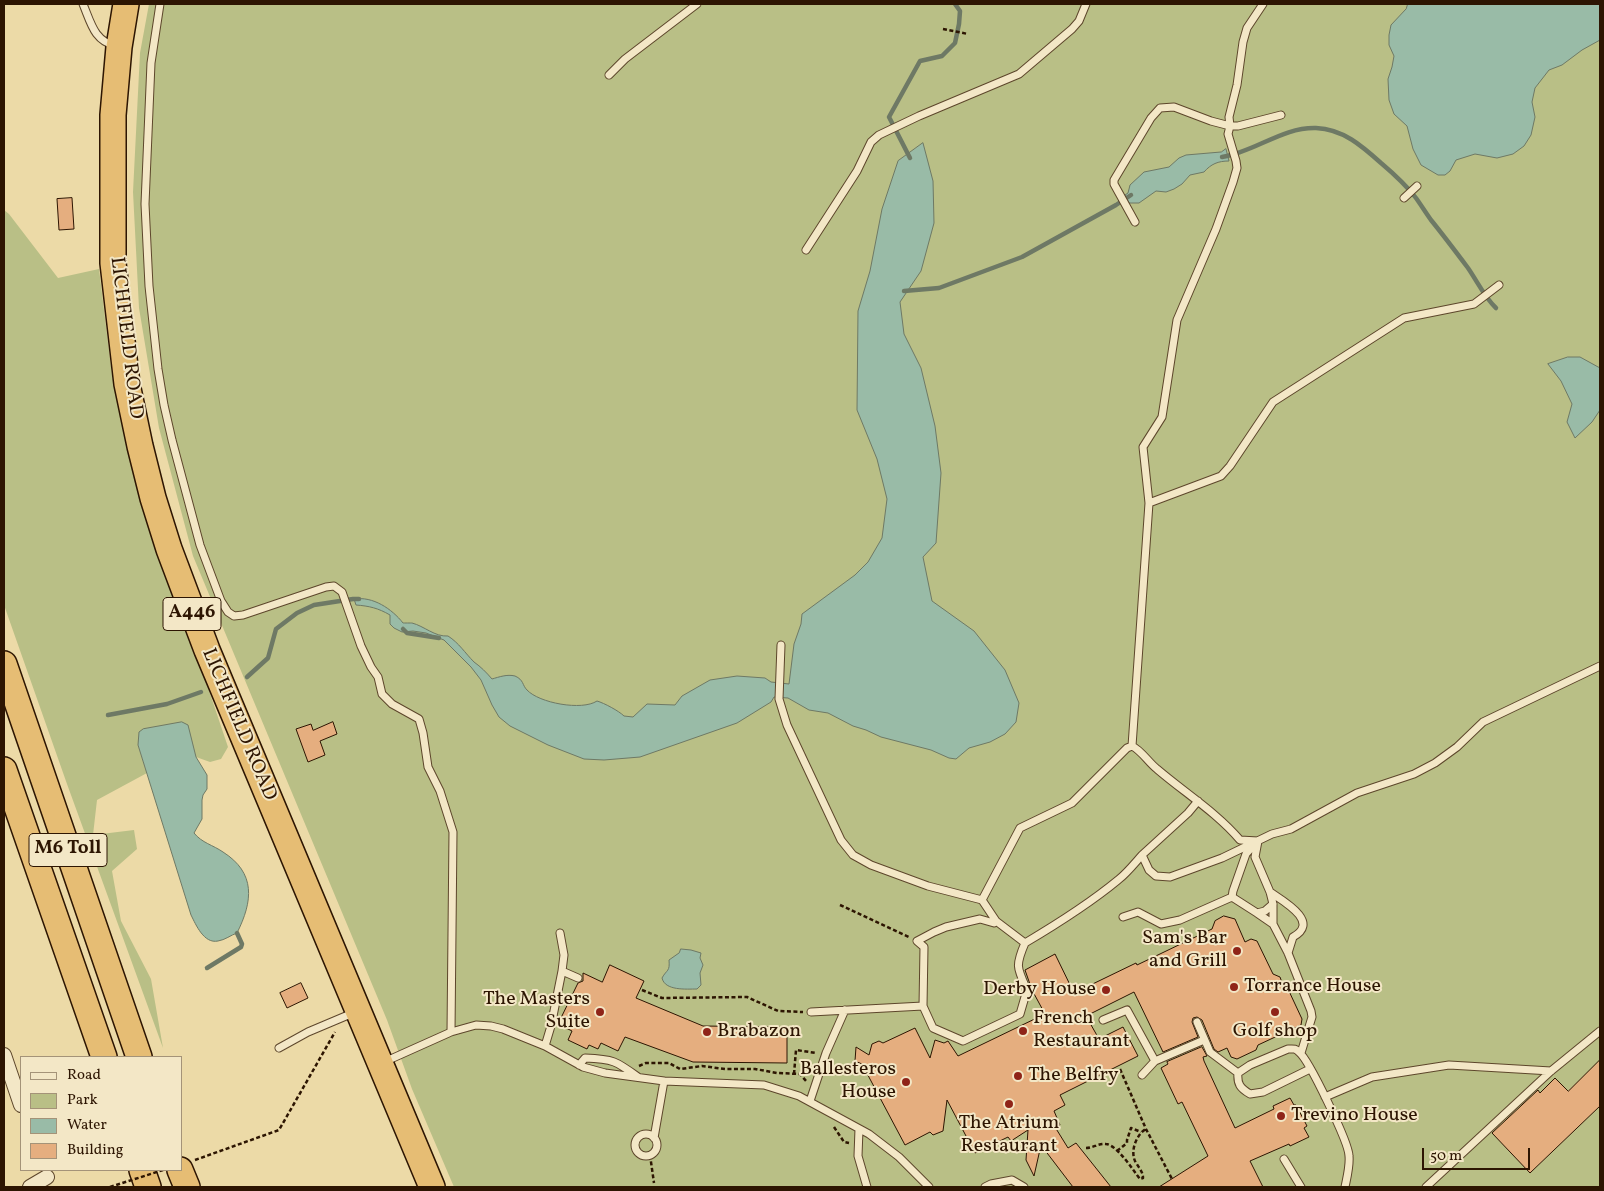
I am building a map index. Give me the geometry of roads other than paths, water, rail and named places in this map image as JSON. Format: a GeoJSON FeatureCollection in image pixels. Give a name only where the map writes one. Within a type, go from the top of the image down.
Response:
{"type":"FeatureCollection","features":[{"type":"Feature","properties":{"kind":"highway","name":"LICHFIELD ROAD"},"geometry":{"type":"LineString","coordinates":[[126,4],[119,47],[113,115],[113,263],[127,384],[153,498],[168,549],[187,600],[351,1014],[379,1064],[432,1187]]}},
{"type":"Feature","properties":{"kind":"highway","name":"M6 Toll"},"geometry":{"type":"LineString","coordinates":[[4,664],[139,1056]]}},
{"type":"Feature","properties":{"kind":"highway","name":"M6 Toll"},"geometry":{"type":"LineString","coordinates":[[4,770],[104,1056]]}},
{"type":"Feature","properties":{"kind":"highway"},"geometry":{"type":"LineString","coordinates":[[185,1165],[187,1187]]}},
{"type":"Feature","properties":{"kind":"highway"},"geometry":{"type":"LineString","coordinates":[[142,1171],[148,1187]]}},
{"type":"Feature","properties":{"kind":"street"},"geometry":{"type":"LineString","coordinates":[[4,1055],[20,1101]]}},
{"type":"Feature","properties":{"kind":"street"},"geometry":{"type":"LineString","coordinates":[[30,1187],[47,1178]]}},
{"type":"Feature","properties":{"kind":"lane"},"geometry":{"type":"LineString","coordinates":[[83,4],[96,34],[105,44],[119,47]]}},
{"type":"Feature","properties":{"kind":"lane"},"geometry":{"type":"LineString","coordinates":[[160,4],[151,63],[148,127],[145,204],[149,286],[158,370],[164,405],[200,545],[221,601],[228,612],[234,616],[243,615],[326,587],[334,586],[342,592],[361,646],[378,677],[382,694],[392,704],[419,719],[428,767],[440,791],[453,832],[452,1032]]}},
{"type":"Feature","properties":{"kind":"lane"},"geometry":{"type":"LineString","coordinates":[[609,75],[625,59],[698,4]]}},
{"type":"Feature","properties":{"kind":"lane"},"geometry":{"type":"LineString","coordinates":[[806,250],[857,171],[871,142],[879,135],[902,124],[1019,74],[1072,29],[1079,21],[1086,4]]}},
{"type":"Feature","properties":{"kind":"lane"},"geometry":{"type":"LineString","coordinates":[[1132,746],[1149,504],[1142,447],[1162,417],[1177,320],[1225,206],[1233,182],[1236,161],[1228,134],[1229,118],[1247,28],[1263,4]]}},
{"type":"Feature","properties":{"kind":"lane"},"geometry":{"type":"LineString","coordinates":[[1135,222],[1114,184],[1114,180],[1151,118],[1160,108],[1166,106],[1174,107],[1230,126],[1238,126],[1280,115]]}},
{"type":"Feature","properties":{"kind":"lane"},"geometry":{"type":"LineString","coordinates":[[1404,198],[1417,186]]}},
{"type":"Feature","properties":{"kind":"lane"},"geometry":{"type":"LineString","coordinates":[[1149,504],[1221,476],[1273,402],[1404,318],[1474,304],[1499,285]]}},
{"type":"Feature","properties":{"kind":"lane"},"geometry":{"type":"LineString","coordinates":[[781,644],[779,699],[787,725],[841,840],[853,855],[871,865],[902,877],[982,900],[996,921],[1025,942]]}},
{"type":"Feature","properties":{"kind":"lane"},"geometry":{"type":"LineString","coordinates":[[1142,855],[1148,870],[1156,876],[1170,877],[1222,858],[1272,834],[1291,829],[1357,792],[1414,774],[1435,763],[1457,747],[1483,722],[1600,666]]}},
{"type":"Feature","properties":{"kind":"lane"},"geometry":{"type":"LineString","coordinates":[[980,919],[982,900],[1020,828],[1072,803],[1127,748],[1132,746],[1138,748],[1143,756],[1157,769],[1221,820],[1240,840],[1258,841]]}},
{"type":"Feature","properties":{"kind":"lane"},"geometry":{"type":"LineString","coordinates":[[996,921],[994,923],[980,919],[946,927],[917,941],[924,947],[923,1006],[933,1028],[962,1042],[1020,1014],[1027,990],[1018,970],[1019,957],[1025,942],[1053,926],[1119,879],[1188,813],[1198,801]]}},
{"type":"Feature","properties":{"kind":"lane"},"geometry":{"type":"LineString","coordinates":[[1236,850],[1240,840]]}},
{"type":"Feature","properties":{"kind":"lane"},"geometry":{"type":"LineString","coordinates":[[1232,896],[1246,854],[1258,841]]}},
{"type":"Feature","properties":{"kind":"lane"},"geometry":{"type":"LineString","coordinates":[[1258,841],[1255,857],[1270,892],[1273,904],[1273,924]]}},
{"type":"Feature","properties":{"kind":"lane"},"geometry":{"type":"LineString","coordinates":[[1236,850],[1255,857]]}},
{"type":"Feature","properties":{"kind":"lane"},"geometry":{"type":"LineString","coordinates":[[1270,892],[1300,915],[1303,922],[1302,929],[1293,937],[1288,953]]}},
{"type":"Feature","properties":{"kind":"lane"},"geometry":{"type":"LineString","coordinates":[[1232,896],[1273,924],[1288,953],[1312,1017],[1301,1053]]}},
{"type":"Feature","properties":{"kind":"lane"},"geometry":{"type":"LineString","coordinates":[[1123,917],[1138,912],[1161,924],[1180,920],[1232,896]]}},
{"type":"Feature","properties":{"kind":"lane"},"geometry":{"type":"LineString","coordinates":[[1258,913],[1265,911],[1273,904]]}},
{"type":"Feature","properties":{"kind":"lane"},"geometry":{"type":"LineString","coordinates":[[545,1046],[562,971],[564,954],[560,933]]}},
{"type":"Feature","properties":{"kind":"lane"},"geometry":{"type":"LineString","coordinates":[[562,971],[578,978]]}},
{"type":"Feature","properties":{"kind":"lane"},"geometry":{"type":"LineString","coordinates":[[909,1006],[923,994]]}},
{"type":"Feature","properties":{"kind":"lane"},"geometry":{"type":"LineString","coordinates":[[811,1012],[923,1006]]}},
{"type":"Feature","properties":{"kind":"lane"},"geometry":{"type":"LineString","coordinates":[[810,1102],[826,1053],[845,1010]]}},
{"type":"Feature","properties":{"kind":"lane"},"geometry":{"type":"LineString","coordinates":[[1103,1020],[1126,1010],[1155,1061]]}},
{"type":"Feature","properties":{"kind":"lane"},"geometry":{"type":"LineString","coordinates":[[279,1048],[308,1032],[351,1014]]}},
{"type":"Feature","properties":{"kind":"lane"},"geometry":{"type":"LineString","coordinates":[[1197,1022],[1210,1052],[1238,1072]]}},
{"type":"Feature","properties":{"kind":"lane"},"geometry":{"type":"LineString","coordinates":[[379,1064],[452,1032],[476,1026],[491,1026],[503,1028],[545,1046],[579,1064],[605,1073],[664,1082],[764,1085],[799,1096],[869,1134],[899,1157],[929,1187]]}},
{"type":"Feature","properties":{"kind":"lane"},"geometry":{"type":"LineString","coordinates":[[1426,1187],[1551,1071],[1600,1031]]}},
{"type":"Feature","properties":{"kind":"lane"},"geometry":{"type":"LineString","coordinates":[[1142,1075],[1155,1061],[1204,1040]]}},
{"type":"Feature","properties":{"kind":"lane"},"geometry":{"type":"LineString","coordinates":[[1238,1072],[1288,1049],[1295,1049],[1301,1053],[1337,1120],[1349,1155],[1345,1187]]}},
{"type":"Feature","properties":{"kind":"lane"},"geometry":{"type":"LineString","coordinates":[[579,1064],[585,1058],[610,1059],[621,1064],[639,1078]]}},
{"type":"Feature","properties":{"kind":"lane"},"geometry":{"type":"LineString","coordinates":[[1325,1097],[1372,1077],[1449,1065],[1551,1071]]}},
{"type":"Feature","properties":{"kind":"lane"},"geometry":{"type":"LineString","coordinates":[[1238,1072],[1238,1081],[1241,1088],[1250,1094],[1263,1092],[1310,1069]]}},
{"type":"Feature","properties":{"kind":"lane"},"geometry":{"type":"LineString","coordinates":[[654,1138],[643,1135],[637,1139],[637,1150],[639,1153],[646,1156],[650,1155],[656,1148],[654,1138],[664,1082]]}},
{"type":"Feature","properties":{"kind":"lane"},"geometry":{"type":"LineString","coordinates":[[859,1129],[858,1156],[867,1187]]}},
{"type":"Feature","properties":{"kind":"lane"},"geometry":{"type":"LineString","coordinates":[[1284,1159],[1301,1187]]}},
{"type":"Feature","properties":{"kind":"lane"},"geometry":{"type":"LineString","coordinates":[[985,1187],[1012,1180],[1024,1187]]}},
{"type":"Feature","properties":{"kind":"water"},"geometry":{"type":"Polygon","coordinates":[[[1408,4],[1600,4],[1600,40],[1582,50],[1562,65],[1549,70],[1535,88],[1532,102],[1535,117],[1531,135],[1524,146],[1513,154],[1497,158],[1475,154],[1456,160],[1450,171],[1445,175],[1438,175],[1421,165],[1413,149],[1407,126],[1394,114],[1389,100],[1388,79],[1394,56],[1389,45],[1389,35],[1391,25],[1406,9],[1408,4]]]}},
{"type":"Feature","properties":{"kind":"water"},"geometry":{"type":"Polygon","coordinates":[[[923,143],[933,181],[934,223],[921,271],[900,302],[904,334],[921,368],[935,426],[941,473],[936,543],[923,557],[932,601],[974,631],[1005,670],[1019,703],[1016,722],[1005,734],[990,742],[969,748],[956,759],[949,758],[931,750],[881,737],[853,726],[828,713],[809,710],[788,698],[774,697],[771,702],[737,723],[640,757],[604,760],[584,759],[548,745],[510,726],[499,717],[481,680],[444,640],[426,633],[402,632],[390,624],[390,615],[373,608],[356,605],[354,599],[375,602],[388,608],[403,623],[416,624],[439,635],[448,636],[492,679],[515,676],[527,690],[541,699],[571,705],[590,704],[597,701],[611,707],[624,716],[633,717],[647,704],[675,705],[682,696],[710,680],[737,676],[765,678],[771,682],[789,684],[794,644],[801,624],[802,614],[855,575],[868,562],[882,538],[887,499],[877,459],[857,410],[858,311],[870,271],[882,209],[898,161],[923,143]]]}},
{"type":"Feature","properties":{"kind":"water"},"geometry":{"type":"Polygon","coordinates":[[[1226,149],[1229,161],[1218,162],[1204,172],[1190,175],[1182,184],[1174,189],[1166,192],[1156,191],[1139,203],[1129,203],[1125,195],[1128,193],[1130,185],[1144,172],[1169,167],[1179,158],[1186,155],[1221,152],[1226,149]]]}},
{"type":"Feature","properties":{"kind":"water"},"geometry":{"type":"Polygon","coordinates":[[[1568,357],[1580,357],[1600,368],[1600,410],[1592,422],[1575,438],[1567,422],[1572,404],[1561,381],[1548,364],[1568,357]]]}},
{"type":"Feature","properties":{"kind":"water"},"geometry":{"type":"Polygon","coordinates":[[[182,722],[188,725],[196,757],[207,775],[207,789],[202,800],[202,819],[194,833],[200,839],[234,860],[246,878],[248,888],[246,910],[237,933],[218,941],[209,940],[205,937],[191,915],[138,745],[139,732],[143,729],[182,722]]]}},
{"type":"Feature","properties":{"kind":"water"},"geometry":{"type":"Polygon","coordinates":[[[681,949],[701,953],[700,958],[703,965],[700,973],[701,985],[697,989],[671,987],[662,978],[669,969],[669,960],[679,953],[681,949]]]}},
{"type":"Feature","properties":{"kind":"waterway"},"geometry":{"type":"LineString","coordinates":[[910,158],[889,117],[920,61],[942,56],[955,43],[960,11],[955,4]]}},
{"type":"Feature","properties":{"kind":"waterway"},"geometry":{"type":"LineString","coordinates":[[1222,157],[1246,150],[1292,131],[1316,128],[1326,129],[1343,135],[1367,150],[1395,175],[1416,198],[1496,308]]}},
{"type":"Feature","properties":{"kind":"waterway"},"geometry":{"type":"LineString","coordinates":[[904,291],[939,288],[1022,257],[1131,195]]}},
{"type":"Feature","properties":{"kind":"waterway"},"geometry":{"type":"LineString","coordinates":[[247,677],[268,658],[276,629],[297,613],[314,605],[359,599]]}},
{"type":"Feature","properties":{"kind":"waterway"},"geometry":{"type":"LineString","coordinates":[[403,629],[407,633],[439,638]]}},
{"type":"Feature","properties":{"kind":"waterway"},"geometry":{"type":"LineString","coordinates":[[108,715],[167,704],[201,692]]}},
{"type":"Feature","properties":{"kind":"waterway"},"geometry":{"type":"LineString","coordinates":[[207,968],[241,947],[242,944],[237,933]]}},
{"type":"Feature","properties":{"kind":"place","name":"Sam's Bar and Grill"},"geometry":{"type":"Point","coordinates":[1237,951]}},
{"type":"Feature","properties":{"kind":"place","name":"Torrance House"},"geometry":{"type":"Point","coordinates":[1234,987]}},
{"type":"Feature","properties":{"kind":"place","name":"Derby House"},"geometry":{"type":"Point","coordinates":[1106,990]}},
{"type":"Feature","properties":{"kind":"place","name":"The Masters Suite"},"geometry":{"type":"Point","coordinates":[600,1012]}},
{"type":"Feature","properties":{"kind":"place","name":"Golf shop"},"geometry":{"type":"Point","coordinates":[1275,1012]}},
{"type":"Feature","properties":{"kind":"place","name":"French Restaurant"},"geometry":{"type":"Point","coordinates":[1023,1031]}},
{"type":"Feature","properties":{"kind":"place","name":"Brabazon"},"geometry":{"type":"Point","coordinates":[707,1032]}},
{"type":"Feature","properties":{"kind":"place","name":"The Belfry"},"geometry":{"type":"Point","coordinates":[1018,1076]}},
{"type":"Feature","properties":{"kind":"place","name":"Ballesteros House"},"geometry":{"type":"Point","coordinates":[906,1082]}},
{"type":"Feature","properties":{"kind":"place","name":"The Atrium Restaurant"},"geometry":{"type":"Point","coordinates":[1009,1104]}},
{"type":"Feature","properties":{"kind":"place","name":"Trevino House"},"geometry":{"type":"Point","coordinates":[1281,1116]}}]}
